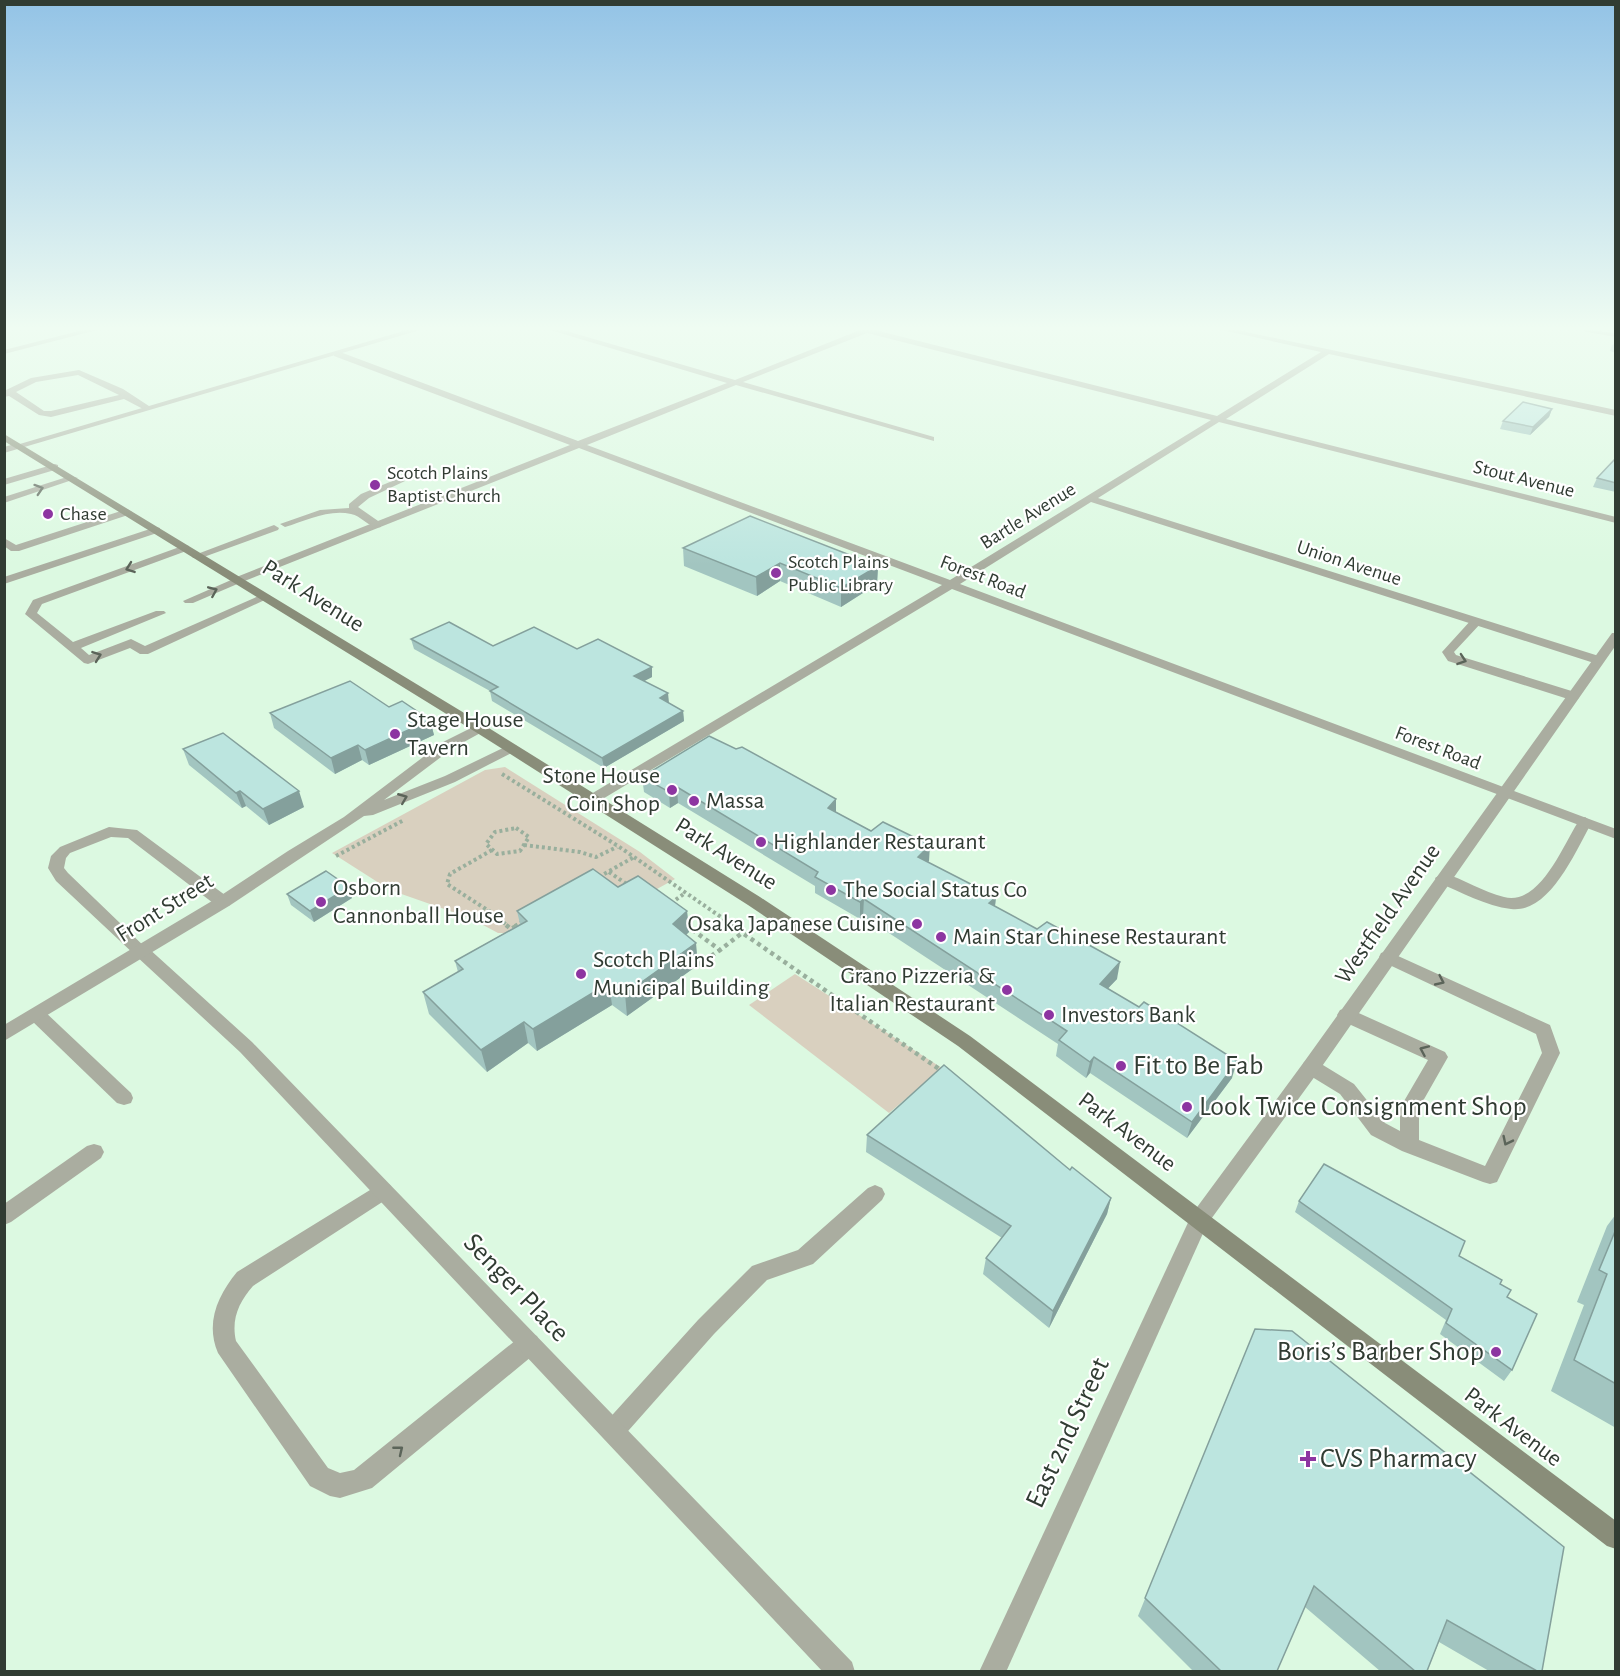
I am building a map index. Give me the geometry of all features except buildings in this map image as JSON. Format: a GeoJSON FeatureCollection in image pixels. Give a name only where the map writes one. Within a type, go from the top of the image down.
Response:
{"type":"FeatureCollection","features":[{"type":"Feature","properties":{"kind":"main road","name":"Park Avenue"},"geometry":{"type":"LineString","coordinates":[[4,437],[479,728],[754,901],[964,1041],[1616,1537]]}},
{"type":"Feature","properties":{"kind":"street"},"geometry":{"type":"LineString","coordinates":[[33,408],[42,413],[51,414],[75,408]]}},
{"type":"Feature","properties":{"kind":"street"},"geometry":{"type":"LineString","coordinates":[[4,450],[147,408]]}},
{"type":"Feature","properties":{"kind":"street","name":"Forest Road"},"geometry":{"type":"LineString","coordinates":[[481,408],[1616,834]]}},
{"type":"Feature","properties":{"kind":"street"},"geometry":{"type":"LineString","coordinates":[[189,601],[672,408]]}},
{"type":"Feature","properties":{"kind":"street"},"geometry":{"type":"LineString","coordinates":[[823,408],[931,439]]}},
{"type":"Feature","properties":{"kind":"street","name":"Stout Avenue"},"geometry":{"type":"LineString","coordinates":[[1172,408],[1616,520]]}},
{"type":"Feature","properties":{"kind":"street","name":"Bartle Avenue"},"geometry":{"type":"LineString","coordinates":[[591,800],[952,584],[1237,408]]}},
{"type":"Feature","properties":{"kind":"street"},"geometry":{"type":"LineString","coordinates":[[1593,408],[1616,413]]}},
{"type":"Feature","properties":{"kind":"street"},"geometry":{"type":"LineString","coordinates":[[4,482],[55,467]]}},
{"type":"Feature","properties":{"kind":"street"},"geometry":{"type":"LineString","coordinates":[[4,500],[73,478]]}},
{"type":"Feature","properties":{"kind":"street"},"geometry":{"type":"LineString","coordinates":[[357,512],[353,506],[365,495],[400,482]]}},
{"type":"Feature","properties":{"kind":"street","name":"Union Avenue"},"geometry":{"type":"LineString","coordinates":[[1090,499],[1598,660]]}},
{"type":"Feature","properties":{"kind":"street"},"geometry":{"type":"LineString","coordinates":[[197,556],[279,526],[342,508],[357,512],[376,525]]}},
{"type":"Feature","properties":{"kind":"street"},"geometry":{"type":"LineString","coordinates":[[4,554],[127,512]]}},
{"type":"Feature","properties":{"kind":"street"},"geometry":{"type":"LineString","coordinates":[[4,582],[156,530]]}},
{"type":"Feature","properties":{"kind":"street"},"geometry":{"type":"LineString","coordinates":[[4,541],[15,549]]}},
{"type":"Feature","properties":{"kind":"street"},"geometry":{"type":"LineString","coordinates":[[184,548],[37,602],[31,614],[88,660],[131,643],[144,651],[265,597]]}},
{"type":"Feature","properties":{"kind":"street"},"geometry":{"type":"LineString","coordinates":[[72,647],[160,613]]}},
{"type":"Feature","properties":{"kind":"street"},"geometry":{"type":"LineString","coordinates":[[1476,622],[1448,651],[1452,658],[1573,696]]}},
{"type":"Feature","properties":{"kind":"street","name":"Westfield Avenue"},"geometry":{"type":"LineString","coordinates":[[1199,1220],[1311,1067],[1346,1014],[1616,636]]}},
{"type":"Feature","properties":{"kind":"street","name":"Front Street"},"geometry":{"type":"LineString","coordinates":[[4,1034],[223,902],[293,854],[349,820],[448,745],[479,728]]}},
{"type":"Feature","properties":{"kind":"street","name":"Front Street"},"geometry":{"type":"LineString","coordinates":[[349,820],[450,779],[512,749]]}},
{"type":"Feature","properties":{"kind":"street"},"geometry":{"type":"LineString","coordinates":[[1443,878],[1505,903],[1522,904],[1541,893],[1585,822]]}},
{"type":"Feature","properties":{"kind":"street","name":"Senger Place"},"geometry":{"type":"LineString","coordinates":[[223,902],[132,833],[109,832],[65,850],[59,856],[56,868],[62,877],[246,1047],[842,1671]]}},
{"type":"Feature","properties":{"kind":"street"},"geometry":{"type":"LineString","coordinates":[[1311,1067],[1347,1089],[1378,1129],[1409,1144],[1490,1176],[1551,1053],[1544,1030],[1387,957]]}},
{"type":"Feature","properties":{"kind":"street"},"geometry":{"type":"LineString","coordinates":[[37,1014],[124,1098]]}},
{"type":"Feature","properties":{"kind":"street"},"geometry":{"type":"LineString","coordinates":[[1346,1014],[1439,1057],[1410,1108],[1409,1144]]}},
{"type":"Feature","properties":{"kind":"street"},"geometry":{"type":"LineString","coordinates":[[4,1216],[94,1152]]}},
{"type":"Feature","properties":{"kind":"street"},"geometry":{"type":"LineString","coordinates":[[384,1191],[245,1280],[234,1292],[226,1306],[222,1332],[226,1344],[319,1477],[328,1484],[352,1484],[374,1471],[529,1344]]}},
{"type":"Feature","properties":{"kind":"street"},"geometry":{"type":"LineString","coordinates":[[613,1431],[706,1327],[760,1274],[804,1257],[875,1194]]}},
{"type":"Feature","properties":{"kind":"street","name":"East 2nd Street"},"geometry":{"type":"LineString","coordinates":[[992,1671],[1199,1220]]}},
{"type":"Feature","properties":{"kind":"path"},"geometry":{"type":"LineString","coordinates":[[493,774],[502,774],[618,846],[939,1070]]}},
{"type":"Feature","properties":{"kind":"path"},"geometry":{"type":"LineString","coordinates":[[336,856],[410,818]]}},
{"type":"Feature","properties":{"kind":"path"},"geometry":{"type":"LineString","coordinates":[[516,828],[529,837],[524,844],[520,851],[498,854],[486,844],[495,832],[516,828]]}},
{"type":"Feature","properties":{"kind":"path"},"geometry":{"type":"LineString","coordinates":[[524,844],[596,856],[618,846]]}},
{"type":"Feature","properties":{"kind":"path"},"geometry":{"type":"LineString","coordinates":[[492,850],[450,874],[447,884],[489,911],[511,929],[530,917]]}},
{"type":"Feature","properties":{"kind":"path"},"geometry":{"type":"LineString","coordinates":[[589,883],[634,857]]}},
{"type":"Feature","properties":{"kind":"path"},"geometry":{"type":"LineString","coordinates":[[609,872],[635,890]]}},
{"type":"Feature","properties":{"kind":"path"},"geometry":{"type":"LineString","coordinates":[[662,908],[685,893]]}},
{"type":"Feature","properties":{"kind":"path"},"geometry":{"type":"LineString","coordinates":[[470,918],[489,911]]}},
{"type":"Feature","properties":{"kind":"path"},"geometry":{"type":"LineString","coordinates":[[681,922],[720,950]]}},
{"type":"Feature","properties":{"kind":"path"},"geometry":{"type":"LineString","coordinates":[[698,965],[742,933]]}},
{"type":"Feature","properties":{"kind":"shaded area"},"geometry":{"type":"Polygon","coordinates":[[[505,767],[640,852],[675,879],[621,909],[522,933],[498,933],[470,918],[390,890],[332,853],[485,770],[505,767]]]}},
{"type":"Feature","properties":{"kind":"shaded area"},"geometry":{"type":"Polygon","coordinates":[[[795,974],[942,1068],[889,1113],[749,1005],[795,974]]]}},
{"type":"Feature","properties":{"kind":"place","name":"Scotch Plains Baptist Church"},"geometry":{"type":"Point","coordinates":[375,485]}},
{"type":"Feature","properties":{"kind":"place","name":"Chase"},"geometry":{"type":"Point","coordinates":[48,514]}},
{"type":"Feature","properties":{"kind":"place","name":"Scotch Plains Public Library"},"geometry":{"type":"Point","coordinates":[776,573]}},
{"type":"Feature","properties":{"kind":"place","name":"Stage House Tavern"},"geometry":{"type":"Point","coordinates":[395,734]}},
{"type":"Feature","properties":{"kind":"place","name":"Stone House Coin Shop"},"geometry":{"type":"Point","coordinates":[672,790]}},
{"type":"Feature","properties":{"kind":"place","name":"Massa"},"geometry":{"type":"Point","coordinates":[694,801]}},
{"type":"Feature","properties":{"kind":"place","name":"Highlander Restaurant"},"geometry":{"type":"Point","coordinates":[761,842]}},
{"type":"Feature","properties":{"kind":"place","name":"The Social Status Co"},"geometry":{"type":"Point","coordinates":[831,890]}},
{"type":"Feature","properties":{"kind":"place","name":"Osborn Cannonball House"},"geometry":{"type":"Point","coordinates":[321,902]}},
{"type":"Feature","properties":{"kind":"place","name":"Osaka Japanese Cuisine"},"geometry":{"type":"Point","coordinates":[917,924]}},
{"type":"Feature","properties":{"kind":"place","name":"Main Star Chinese Restaurant"},"geometry":{"type":"Point","coordinates":[941,937]}},
{"type":"Feature","properties":{"kind":"place","name":"Scotch Plains Municipal Building"},"geometry":{"type":"Point","coordinates":[581,974]}},
{"type":"Feature","properties":{"kind":"place","name":"Grano Pizzeria & Italian Restaurant"},"geometry":{"type":"Point","coordinates":[1007,990]}},
{"type":"Feature","properties":{"kind":"place","name":"Investors Bank"},"geometry":{"type":"Point","coordinates":[1049,1015]}},
{"type":"Feature","properties":{"kind":"place","name":"Fit to Be Fab"},"geometry":{"type":"Point","coordinates":[1121,1066]}},
{"type":"Feature","properties":{"kind":"place","name":"Look Twice Consignment Shop"},"geometry":{"type":"Point","coordinates":[1187,1107]}},
{"type":"Feature","properties":{"kind":"place","name":"Boris’s Barber Shop"},"geometry":{"type":"Point","coordinates":[1496,1352]}},
{"type":"Feature","properties":{"kind":"place","name":"CVS Pharmacy"},"geometry":{"type":"Point","coordinates":[1308,1459]}}]}
